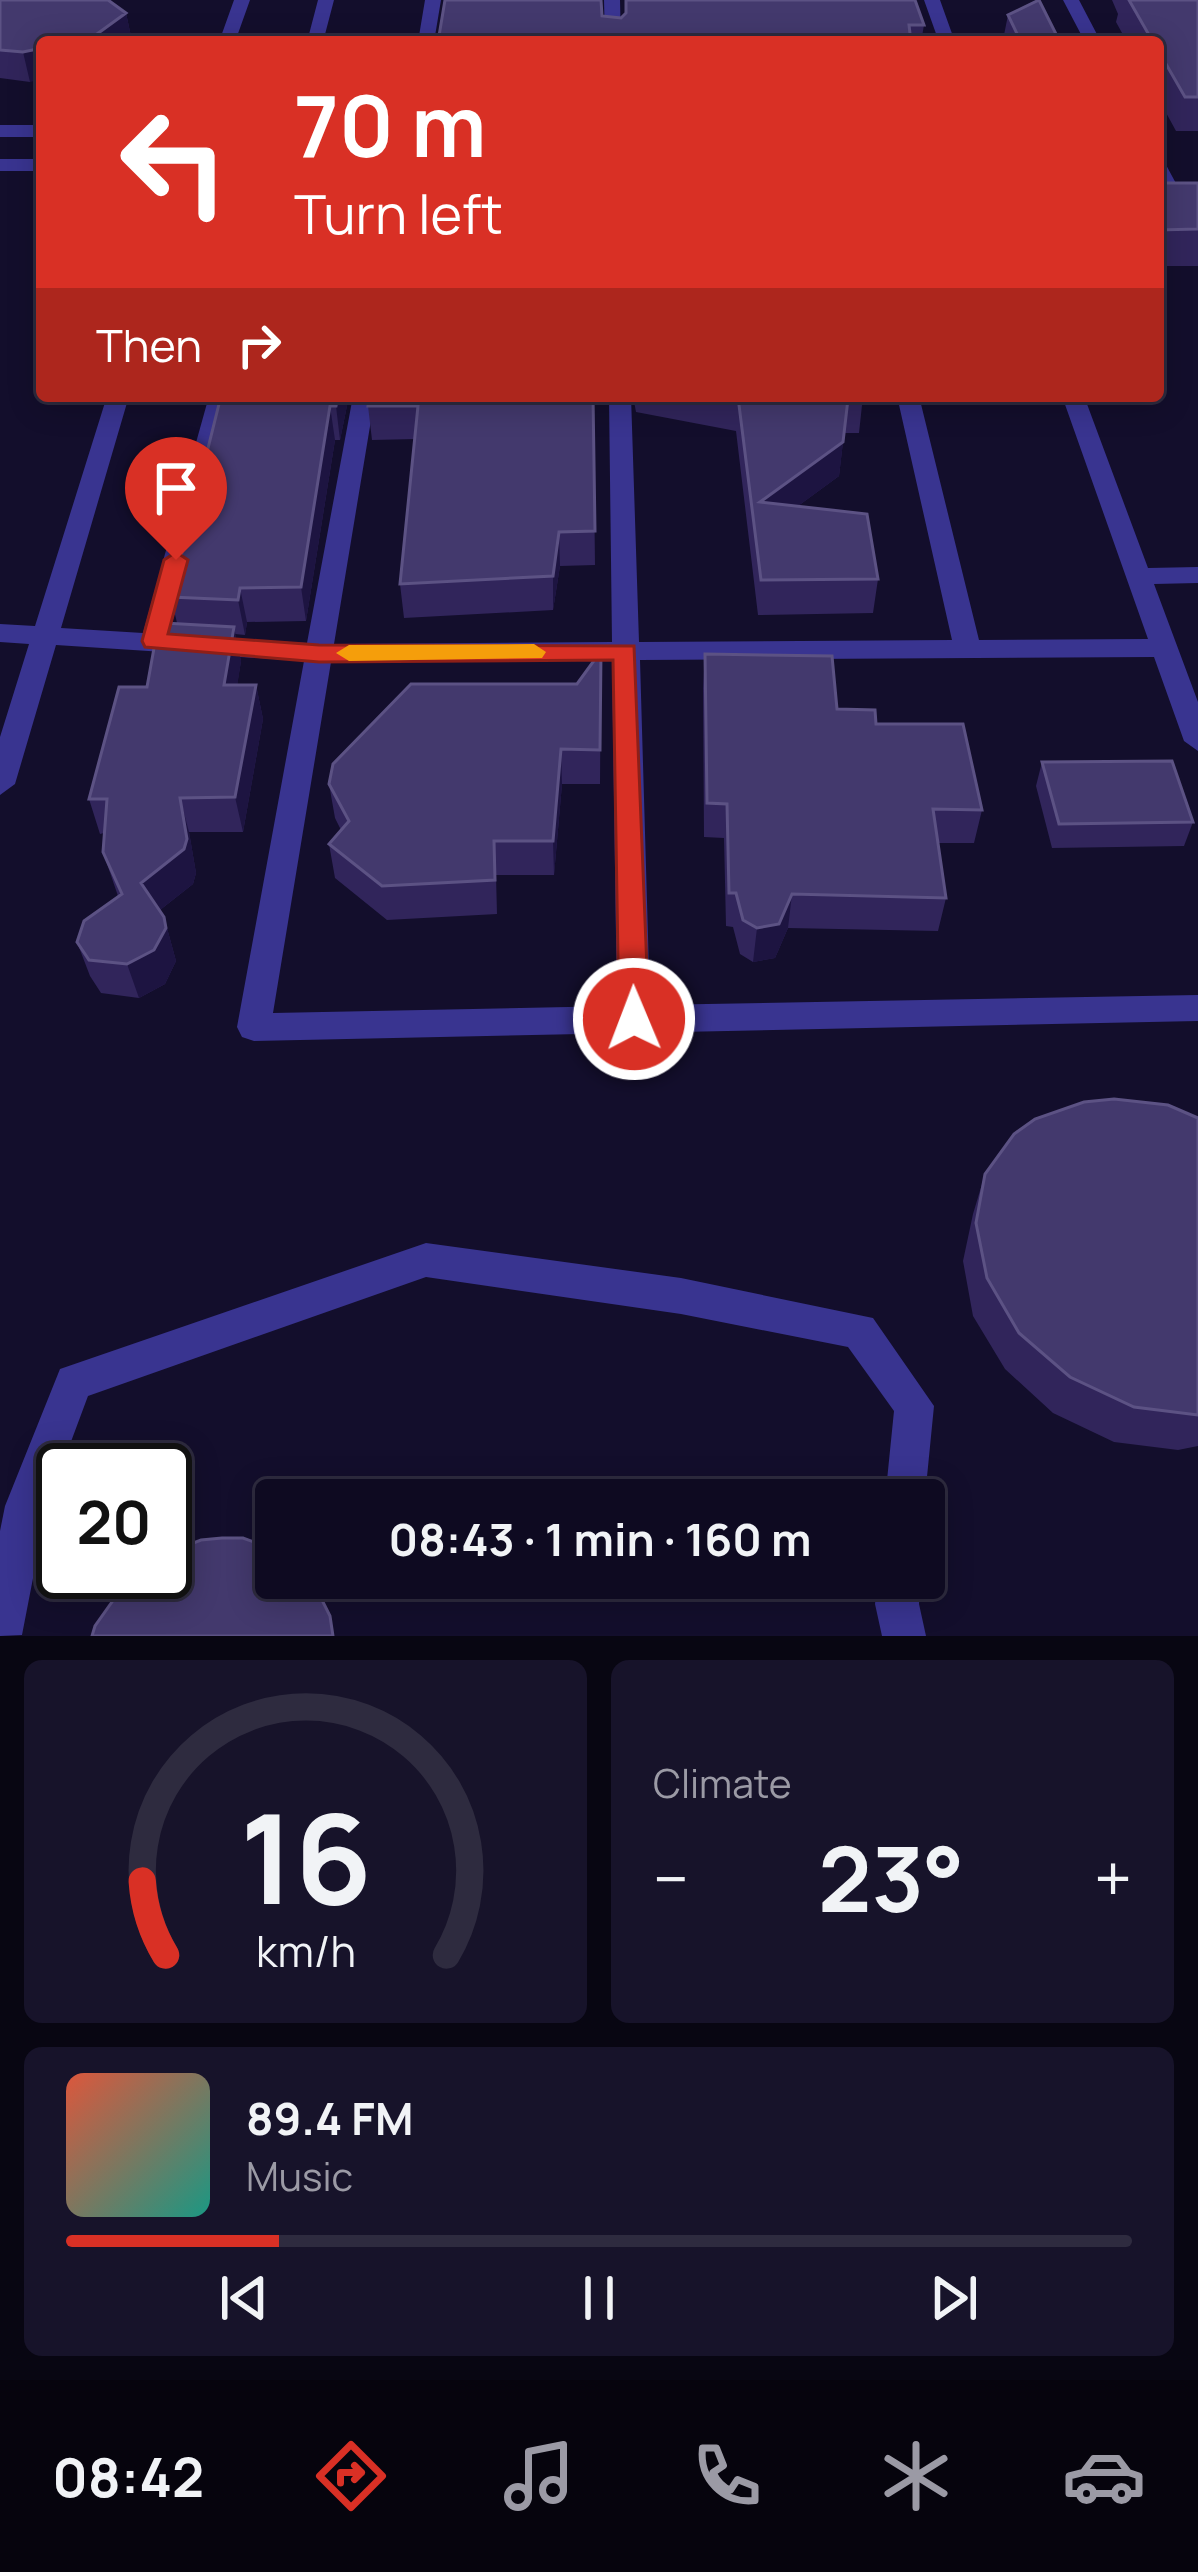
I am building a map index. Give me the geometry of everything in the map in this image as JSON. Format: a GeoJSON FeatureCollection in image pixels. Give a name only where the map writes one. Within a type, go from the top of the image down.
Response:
{"type":"FeatureCollection","features":[{"type":"Feature","properties":{"kind":"lane"},"geometry":{"type":"LineString","coordinates":[[229,36],[242,0]]}},
{"type":"Feature","properties":{"kind":"lane"},"geometry":{"type":"LineString","coordinates":[[317,36],[326,0]]}},
{"type":"Feature","properties":{"kind":"lane"},"geometry":{"type":"LineString","coordinates":[[427,36],[434,0]]}},
{"type":"Feature","properties":{"kind":"lane"},"geometry":{"type":"LineString","coordinates":[[612,0],[613,36]]}},
{"type":"Feature","properties":{"kind":"lane"},"geometry":{"type":"LineString","coordinates":[[932,0],[945,36]]}},
{"type":"Feature","properties":{"kind":"lane"},"geometry":{"type":"LineString","coordinates":[[1071,0],[1090,36]]}},
{"type":"Feature","properties":{"kind":"lane"},"geometry":{"type":"LineString","coordinates":[[0,131],[36,131]]}},
{"type":"Feature","properties":{"kind":"lane"},"geometry":{"type":"LineString","coordinates":[[0,165],[36,165]]}},
{"type":"Feature","properties":{"kind":"lane"},"geometry":{"type":"LineString","coordinates":[[1164,189],[1198,189]]}},
{"type":"Feature","properties":{"kind":"lane"},"geometry":{"type":"LineString","coordinates":[[0,784],[116,402]]}},
{"type":"Feature","properties":{"kind":"lane"},"geometry":{"type":"LineString","coordinates":[[154,641],[218,402]]}},
{"type":"Feature","properties":{"kind":"lane"},"geometry":{"type":"LineString","coordinates":[[363,402],[254,1027],[1198,1008]]}},
{"type":"Feature","properties":{"kind":"lane"},"geometry":{"type":"LineString","coordinates":[[620,402],[634,1019]]}},
{"type":"Feature","properties":{"kind":"lane"},"geometry":{"type":"LineString","coordinates":[[909,402],[968,649]]}},
{"type":"Feature","properties":{"kind":"lane"},"geometry":{"type":"LineString","coordinates":[[1075,402],[1198,741]]}},
{"type":"Feature","properties":{"kind":"lane"},"geometry":{"type":"LineString","coordinates":[[1138,576],[1198,575]]}},
{"type":"Feature","properties":{"kind":"lane"},"geometry":{"type":"LineString","coordinates":[[0,633],[319,653],[1164,648]]}},
{"type":"Feature","properties":{"kind":"lane"},"geometry":{"type":"LineString","coordinates":[[0,1635],[26,1506],[74,1382],[426,1260],[681,1296],[860,1331],[914,1406],[908,1479]]}},
{"type":"Feature","properties":{"kind":"lane"},"geometry":{"type":"LineString","coordinates":[[897,1599],[904,1636]]}},
{"type":"Feature","properties":{"kind":"building"},"geometry":{"type":"Polygon","coordinates":[[[0,0],[108,0],[126,13],[94,36],[36,36],[36,49],[0,50],[0,0]]]}},
{"type":"Feature","properties":{"kind":"building"},"geometry":{"type":"Polygon","coordinates":[[[445,0],[601,0],[602,16],[621,18],[626,0],[915,0],[924,25],[909,25],[910,36],[439,36],[445,0]]]}},
{"type":"Feature","properties":{"kind":"building"},"geometry":{"type":"Polygon","coordinates":[[[1039,0],[1057,36],[1018,36],[1008,15],[1039,0]]]}},
{"type":"Feature","properties":{"kind":"building"},"geometry":{"type":"Polygon","coordinates":[[[1129,0],[1198,0],[1198,97],[1185,97],[1164,60],[1164,36],[1150,36],[1129,0]]]}},
{"type":"Feature","properties":{"kind":"building"},"geometry":{"type":"Polygon","coordinates":[[[1164,183],[1198,183],[1198,229],[1164,230],[1164,183]]]}},
{"type":"Feature","properties":{"kind":"building"},"geometry":{"type":"Polygon","coordinates":[[[220,402],[337,402],[330,406],[301,587],[240,588],[238,600],[171,597],[220,402]]]}},
{"type":"Feature","properties":{"kind":"building"},"geometry":{"type":"Polygon","coordinates":[[[369,402],[593,402],[595,531],[559,532],[553,576],[400,584],[418,406],[368,406],[369,402]]]}},
{"type":"Feature","properties":{"kind":"building"},"geometry":{"type":"Polygon","coordinates":[[[739,402],[848,402],[843,442],[760,502],[867,514],[878,579],[761,580],[739,402]]]}},
{"type":"Feature","properties":{"kind":"building"},"geometry":{"type":"Polygon","coordinates":[[[158,626],[234,627],[224,685],[256,685],[235,797],[180,798],[187,839],[184,849],[141,883],[164,917],[166,928],[154,950],[127,964],[89,960],[77,942],[84,921],[122,894],[103,852],[107,799],[89,799],[119,687],[147,687],[158,626]]]}},
{"type":"Feature","properties":{"kind":"building"},"geometry":{"type":"Polygon","coordinates":[[[601,651],[600,750],[561,749],[553,841],[494,841],[495,880],[382,886],[329,844],[349,821],[329,784],[333,764],[411,684],[577,684],[601,651]]]}},
{"type":"Feature","properties":{"kind":"building"},"geometry":{"type":"Polygon","coordinates":[[[705,654],[832,656],[837,709],[875,710],[876,724],[963,724],[982,810],[933,809],[946,898],[792,894],[779,924],[757,928],[743,920],[736,893],[729,893],[727,804],[707,803],[705,654]]]}},
{"type":"Feature","properties":{"kind":"building"},"geometry":{"type":"Polygon","coordinates":[[[1172,761],[1193,822],[1059,824],[1042,762],[1172,761]]]}},
{"type":"Feature","properties":{"kind":"building"},"geometry":{"type":"Polygon","coordinates":[[[1114,1099],[1168,1105],[1198,1118],[1198,1415],[1134,1407],[1070,1377],[1019,1333],[987,1278],[976,1223],[985,1174],[1014,1134],[1035,1119],[1084,1102],[1114,1099]]]}},
{"type":"Feature","properties":{"kind":"building"},"geometry":{"type":"Polygon","coordinates":[[[243,1538],[255,1542],[255,1599],[322,1599],[333,1636],[92,1636],[114,1599],[192,1599],[192,1544],[243,1538]]]}},
{"type":"Feature","properties":{"kind":"slow traffic"},"geometry":{"type":"LineString","coordinates":[[349,653],[534,652]]}},
{"type":"Feature","properties":{"kind":"route"},"geometry":{"type":"LineString","coordinates":[[176,560],[154,641],[319,653],[626,652],[634,1019]]}}]}
